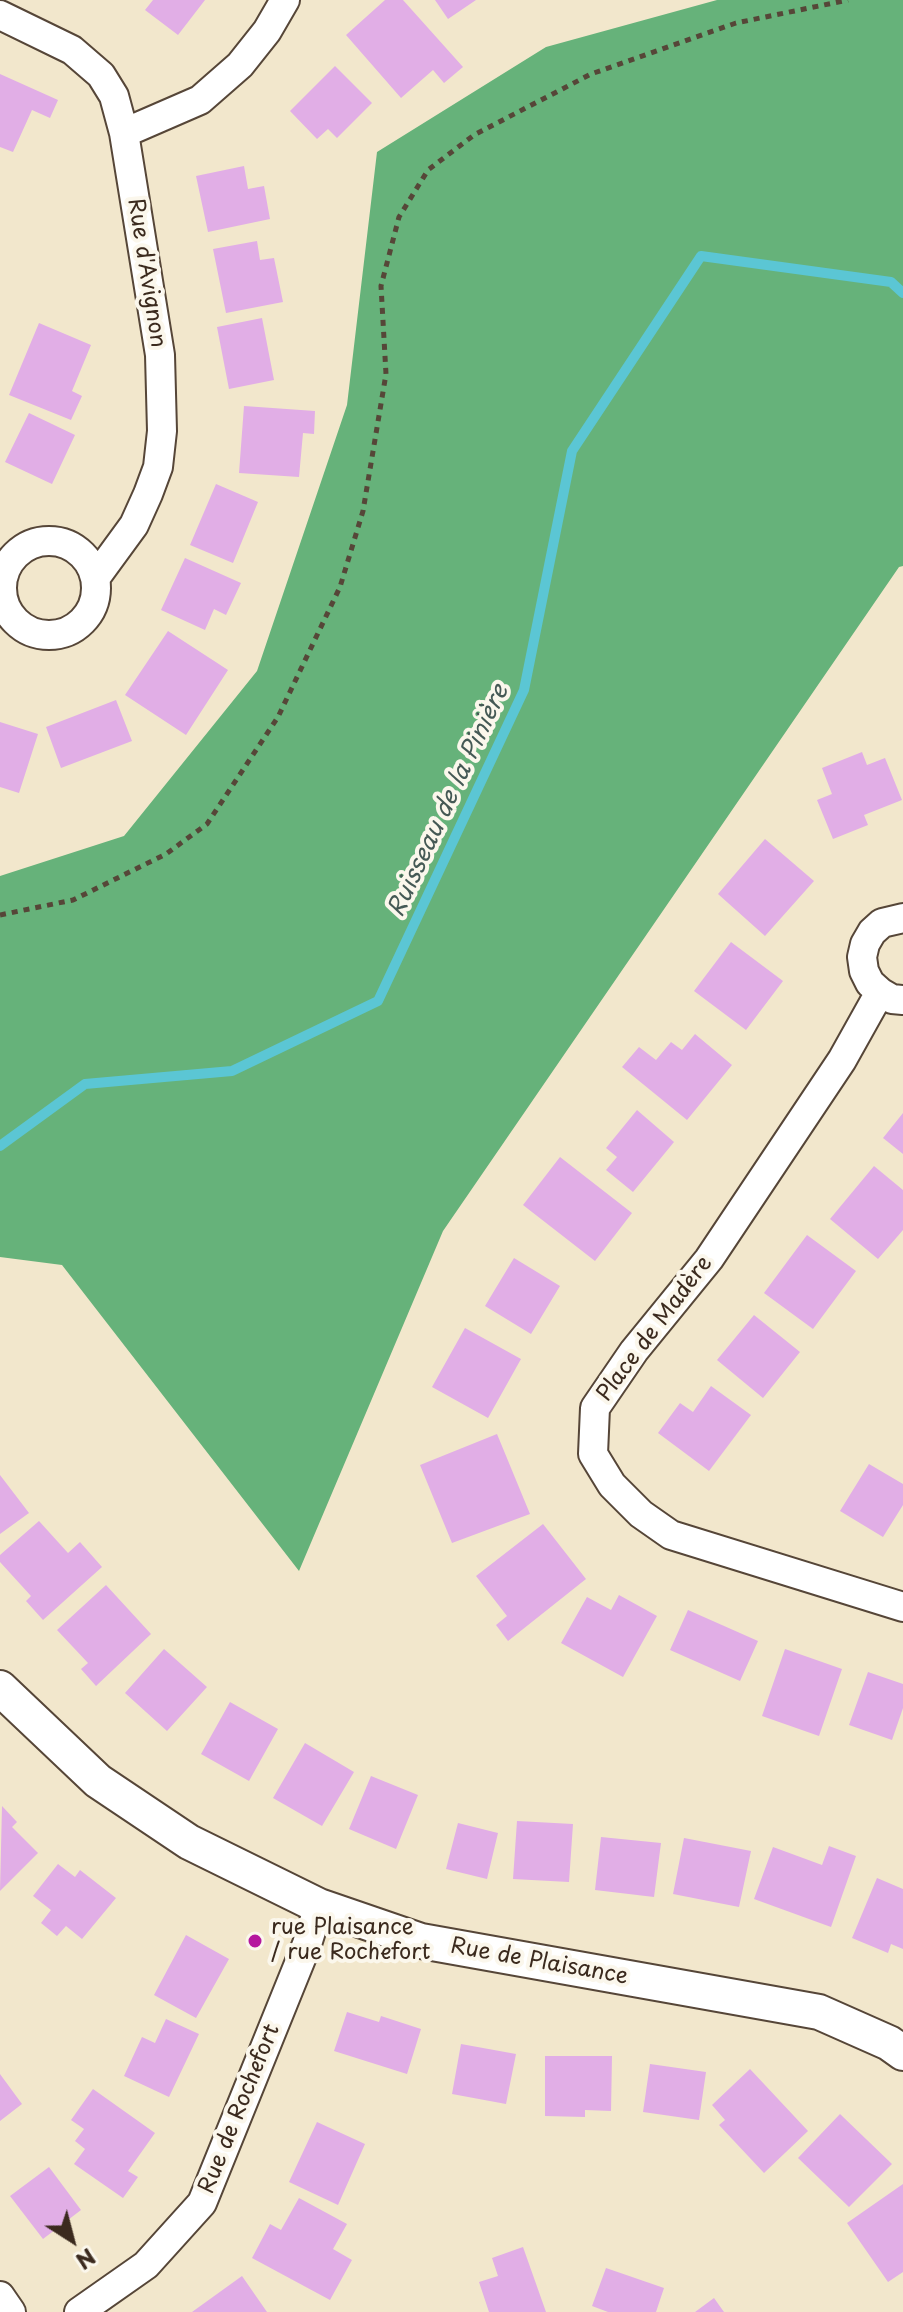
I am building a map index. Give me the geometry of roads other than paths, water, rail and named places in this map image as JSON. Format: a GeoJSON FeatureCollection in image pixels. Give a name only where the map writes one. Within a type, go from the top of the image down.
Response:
{"type":"FeatureCollection","features":[{"type":"Feature","properties":{"kind":"street"},"geometry":{"type":"LineString","coordinates":[[124,133],[200,100],[240,65],[267,31],[285,0]]}},
{"type":"Feature","properties":{"kind":"street","name":"Rue d'Avignon"},"geometry":{"type":"LineString","coordinates":[[0,15],[72,50],[101,75],[114,96],[124,133],[160,355],[162,431],[158,467],[134,525],[96,577]]}},
{"type":"Feature","properties":{"kind":"street","name":"Place de Madère"},"geometry":{"type":"LineString","coordinates":[[903,918],[882,923],[872,932],[862,957],[870,983],[891,996],[842,1060],[709,1259],[634,1351],[595,1408],[593,1454],[612,1485],[641,1514],[671,1535],[903,1607]]}},
{"type":"Feature","properties":{"kind":"street","name":"Rue de Plaisance"},"geometry":{"type":"LineString","coordinates":[[0,1688],[98,1781],[189,1842],[319,1906],[421,1941],[819,2012],[889,2043],[903,2053]]}},
{"type":"Feature","properties":{"kind":"street","name":"Rue de Rochefort"},"geometry":{"type":"LineString","coordinates":[[79,2312],[146,2265],[202,2203],[307,1944],[319,1906]]}},
{"type":"Feature","properties":{"kind":"street"},"geometry":{"type":"LineString","coordinates":[[0,2296],[11,2312]]}},
{"type":"Feature","properties":{"kind":"waterway","name":"Ruisseau de la Pinière"},"geometry":{"type":"LineString","coordinates":[[0,1146],[85,1084],[232,1071],[378,1001],[524,690],[572,451],[701,256],[891,282],[903,293]]}},
{"type":"Feature","properties":{"kind":"place","name":"rue Plaisance / rue Rochefort"},"geometry":{"type":"Point","coordinates":[255,1941]}}]}
